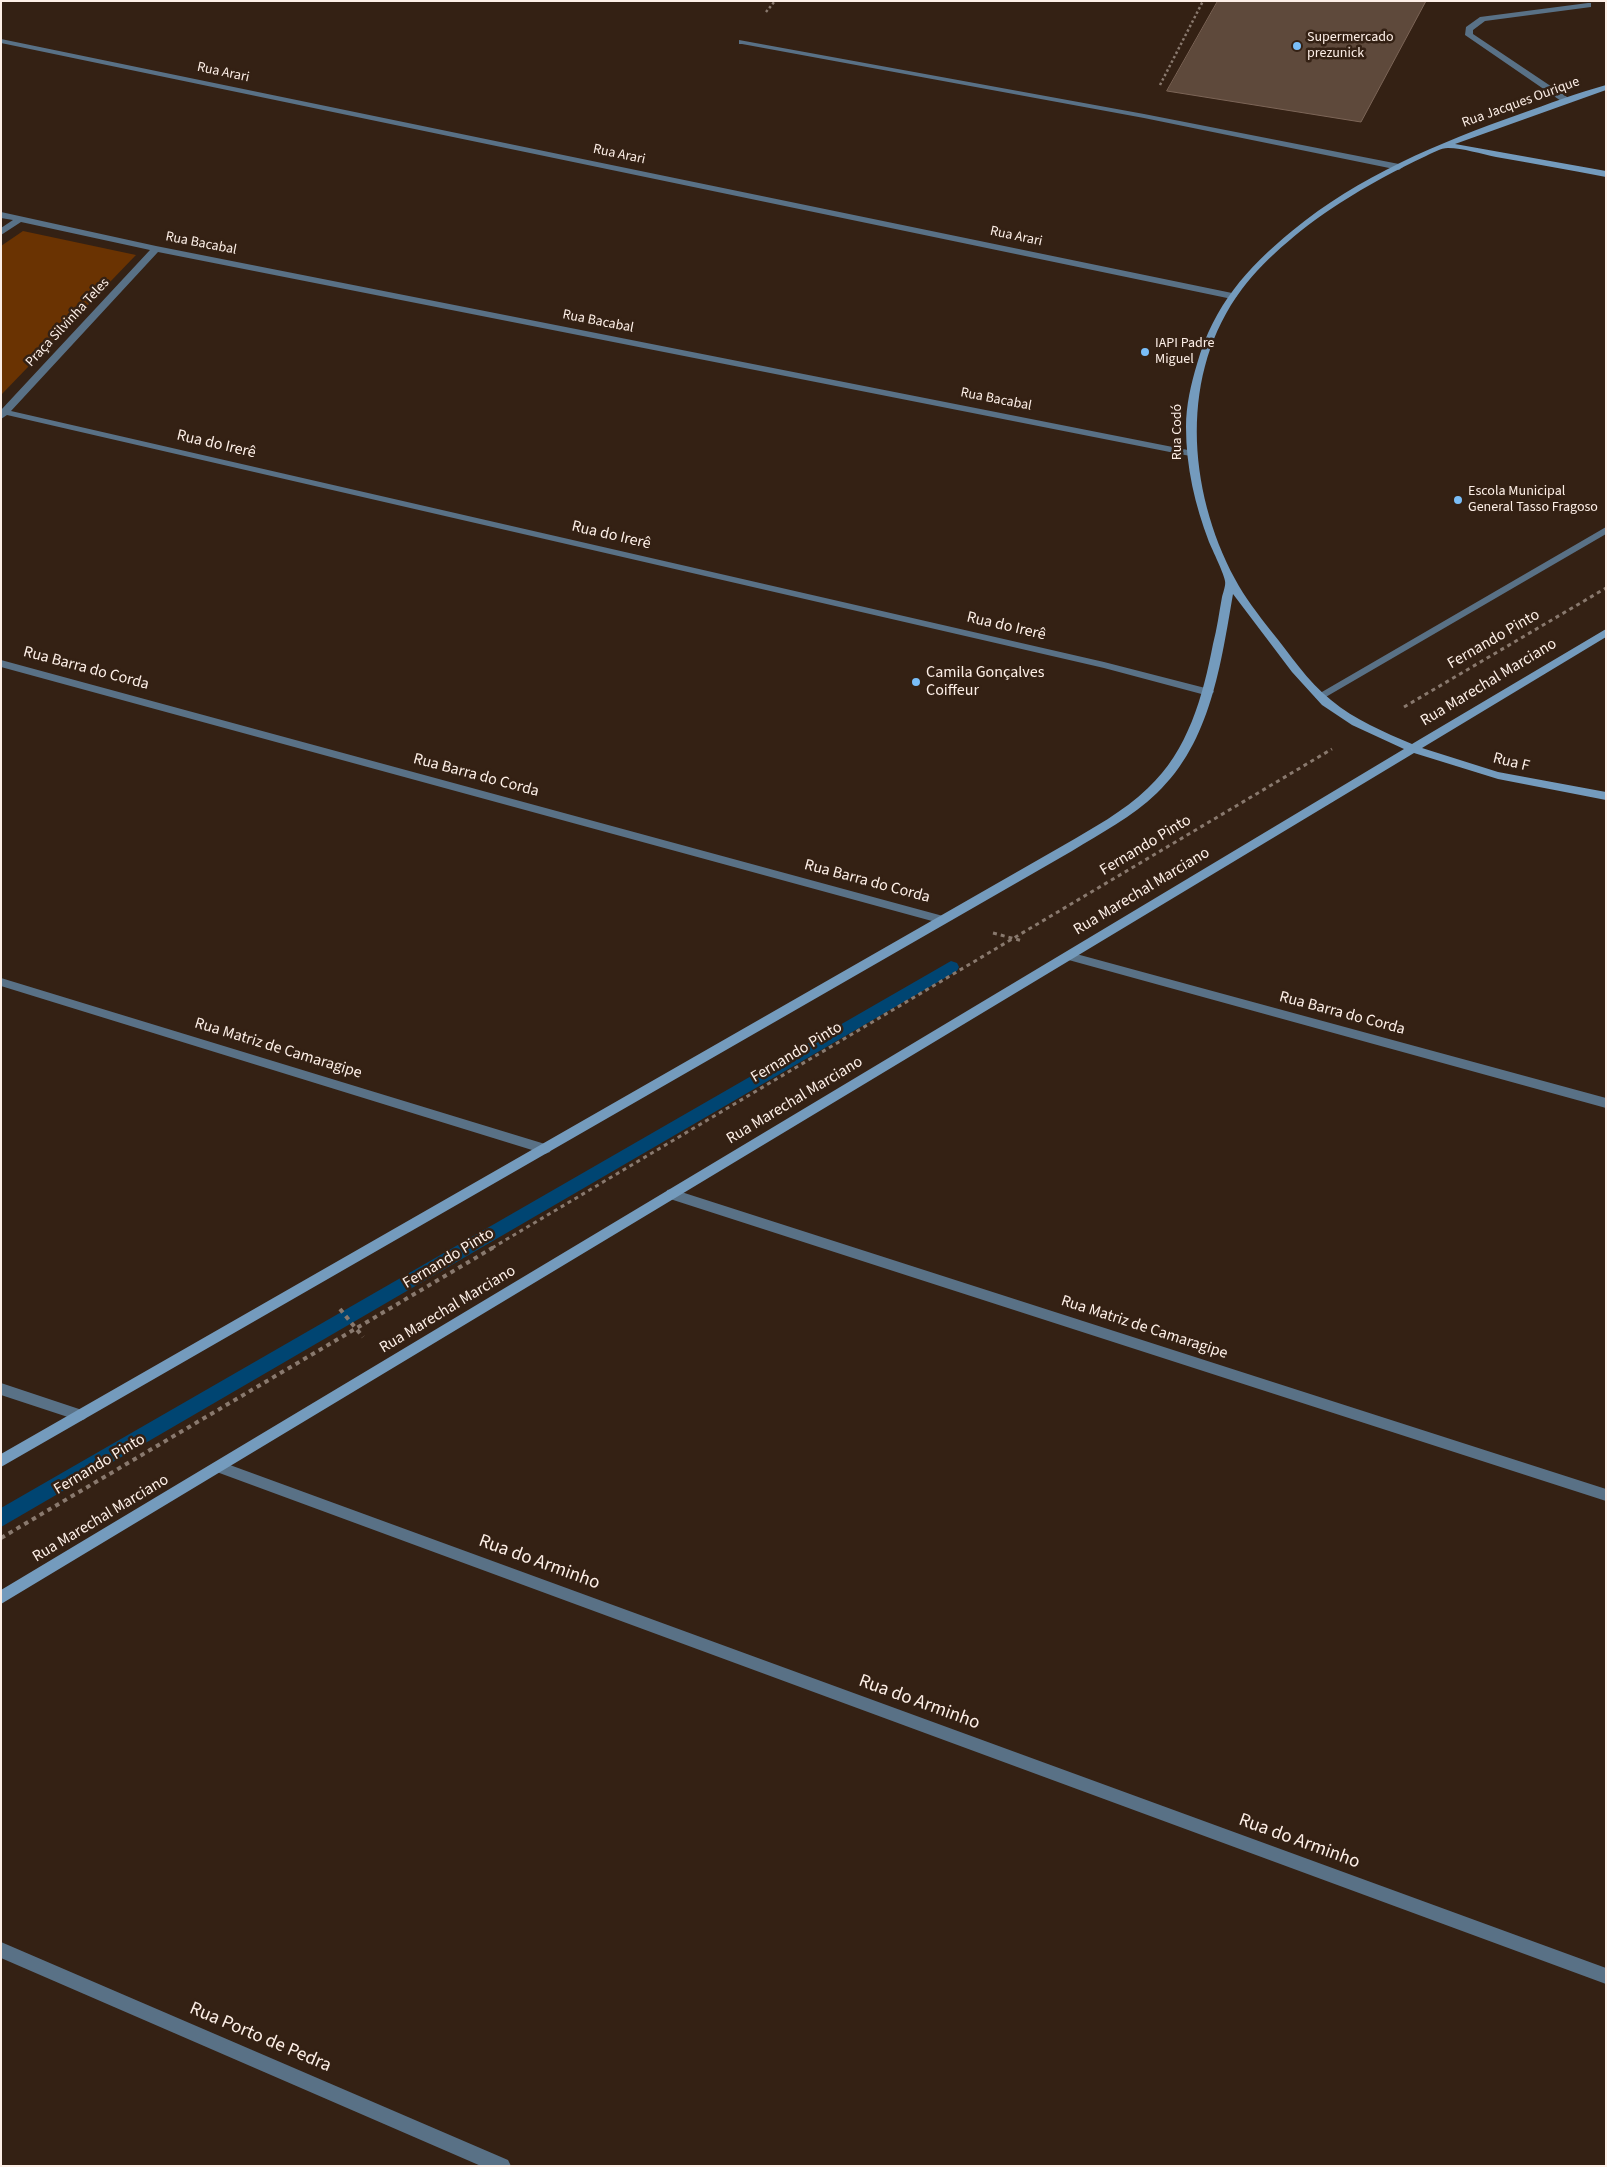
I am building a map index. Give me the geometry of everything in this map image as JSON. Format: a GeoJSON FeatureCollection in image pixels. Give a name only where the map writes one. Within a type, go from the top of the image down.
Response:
{"type":"FeatureCollection","features":[{"type":"Feature","properties":{"kind":"main road","name":"Rua Jacques Ourique"},"geometry":{"type":"LineString","coordinates":[[1446,145],[1606,87]]}},
{"type":"Feature","properties":{"kind":"main road","name":"Rua Codó"},"geometry":{"type":"LineString","coordinates":[[1412,748],[1368,729],[1334,708],[1320,696],[1295,669],[1230,582],[1200,501],[1190,453],[1190,418],[1195,386],[1210,338],[1232,296],[1277,248],[1331,204],[1399,167],[1446,145]]}},
{"type":"Feature","properties":{"kind":"main road"},"geometry":{"type":"LineString","coordinates":[[1446,145],[1606,174]]}},
{"type":"Feature","properties":{"kind":"main road"},"geometry":{"type":"LineString","coordinates":[[1,1461],[1068,848],[1146,796],[1164,779],[1187,745],[1199,722],[1209,692],[1230,582]]}},
{"type":"Feature","properties":{"kind":"main road","name":"Rua Marechal Marciano"},"geometry":{"type":"LineString","coordinates":[[1,1598],[1606,632]]}},
{"type":"Feature","properties":{"kind":"main road","name":"Rua F"},"geometry":{"type":"LineString","coordinates":[[1412,748],[1448,762],[1498,777],[1545,787],[1606,796]]}},
{"type":"Feature","properties":{"kind":"street"},"geometry":{"type":"LineString","coordinates":[[1567,101],[1469,35],[1469,29],[1483,19],[1588,4]]}},
{"type":"Feature","properties":{"kind":"street","name":"Rua Arari"},"geometry":{"type":"LineString","coordinates":[[1,41],[1232,296]]}},
{"type":"Feature","properties":{"kind":"street"},"geometry":{"type":"LineString","coordinates":[[742,42],[1144,116],[1399,167]]}},
{"type":"Feature","properties":{"kind":"street","name":"Rua Bacabal"},"geometry":{"type":"LineString","coordinates":[[1,215],[156,249],[1190,453]]}},
{"type":"Feature","properties":{"kind":"street"},"geometry":{"type":"LineString","coordinates":[[1,232],[20,219]]}},
{"type":"Feature","properties":{"kind":"street","name":"Praça Silvinha Teles"},"geometry":{"type":"LineString","coordinates":[[3,414],[156,249]]}},
{"type":"Feature","properties":{"kind":"street","name":"Rua do Irerê"},"geometry":{"type":"LineString","coordinates":[[3,414],[1104,665],[1209,692]]}},
{"type":"Feature","properties":{"kind":"street"},"geometry":{"type":"LineString","coordinates":[[1320,696],[1606,530]]}},
{"type":"Feature","properties":{"kind":"street","name":"Rua Barra do Corda"},"geometry":{"type":"LineString","coordinates":[[1,663],[943,920]]}},
{"type":"Feature","properties":{"kind":"street","name":"Rua Barra do Corda"},"geometry":{"type":"LineString","coordinates":[[1069,956],[1606,1103]]}},
{"type":"Feature","properties":{"kind":"street","name":"Rua Matriz de Camaragipe"},"geometry":{"type":"LineString","coordinates":[[1,982],[545,1149]]}},
{"type":"Feature","properties":{"kind":"street","name":"Rua Matriz de Camaragipe"},"geometry":{"type":"LineString","coordinates":[[672,1194],[1606,1495]]}},
{"type":"Feature","properties":{"kind":"street"},"geometry":{"type":"LineString","coordinates":[[1,1389],[80,1416]]}},
{"type":"Feature","properties":{"kind":"street","name":"Rua do Arminho"},"geometry":{"type":"LineString","coordinates":[[219,1467],[1606,1976]]}},
{"type":"Feature","properties":{"kind":"street","name":"Rua Porto de Pedra"},"geometry":{"type":"LineString","coordinates":[[1,1950],[502,2166]]}},
{"type":"Feature","properties":{"kind":"path"},"geometry":{"type":"LineString","coordinates":[[1144,116],[1203,1]]}},
{"type":"Feature","properties":{"kind":"path","name":"Fernando Pinto"},"geometry":{"type":"LineString","coordinates":[[1,1538],[1606,588]]}},
{"type":"Feature","properties":{"kind":"path"},"geometry":{"type":"LineString","coordinates":[[943,920],[1015,939],[1069,956]]}},
{"type":"Feature","properties":{"kind":"path"},"geometry":{"type":"LineString","coordinates":[[317,1280],[365,1340]]}},
{"type":"Feature","properties":{"kind":"shaded area"},"geometry":{"type":"Polygon","coordinates":[[[23,231],[136,255],[1,395],[1,246],[23,231]]]}},
{"type":"Feature","properties":{"kind":"building","name":"Supermercado prezunick"},"geometry":{"type":"Polygon","coordinates":[[[1218,1],[1426,1],[1361,122],[1167,91],[1218,1]]]}},
{"type":"Feature","properties":{"kind":"waterway"},"geometry":{"type":"LineString","coordinates":[[1,1518],[951,967]]}},
{"type":"Feature","properties":{"kind":"place","name":"Supermercado prezunick"},"geometry":{"type":"Point","coordinates":[1297,46]}},
{"type":"Feature","properties":{"kind":"place","name":"IAPI Padre Miguel"},"geometry":{"type":"Point","coordinates":[1145,352]}},
{"type":"Feature","properties":{"kind":"place","name":"Escola Municipal General Tasso Fragoso"},"geometry":{"type":"Point","coordinates":[1458,500]}},
{"type":"Feature","properties":{"kind":"place","name":"Camila Gonçalves Coiffeur"},"geometry":{"type":"Point","coordinates":[916,682]}}]}
